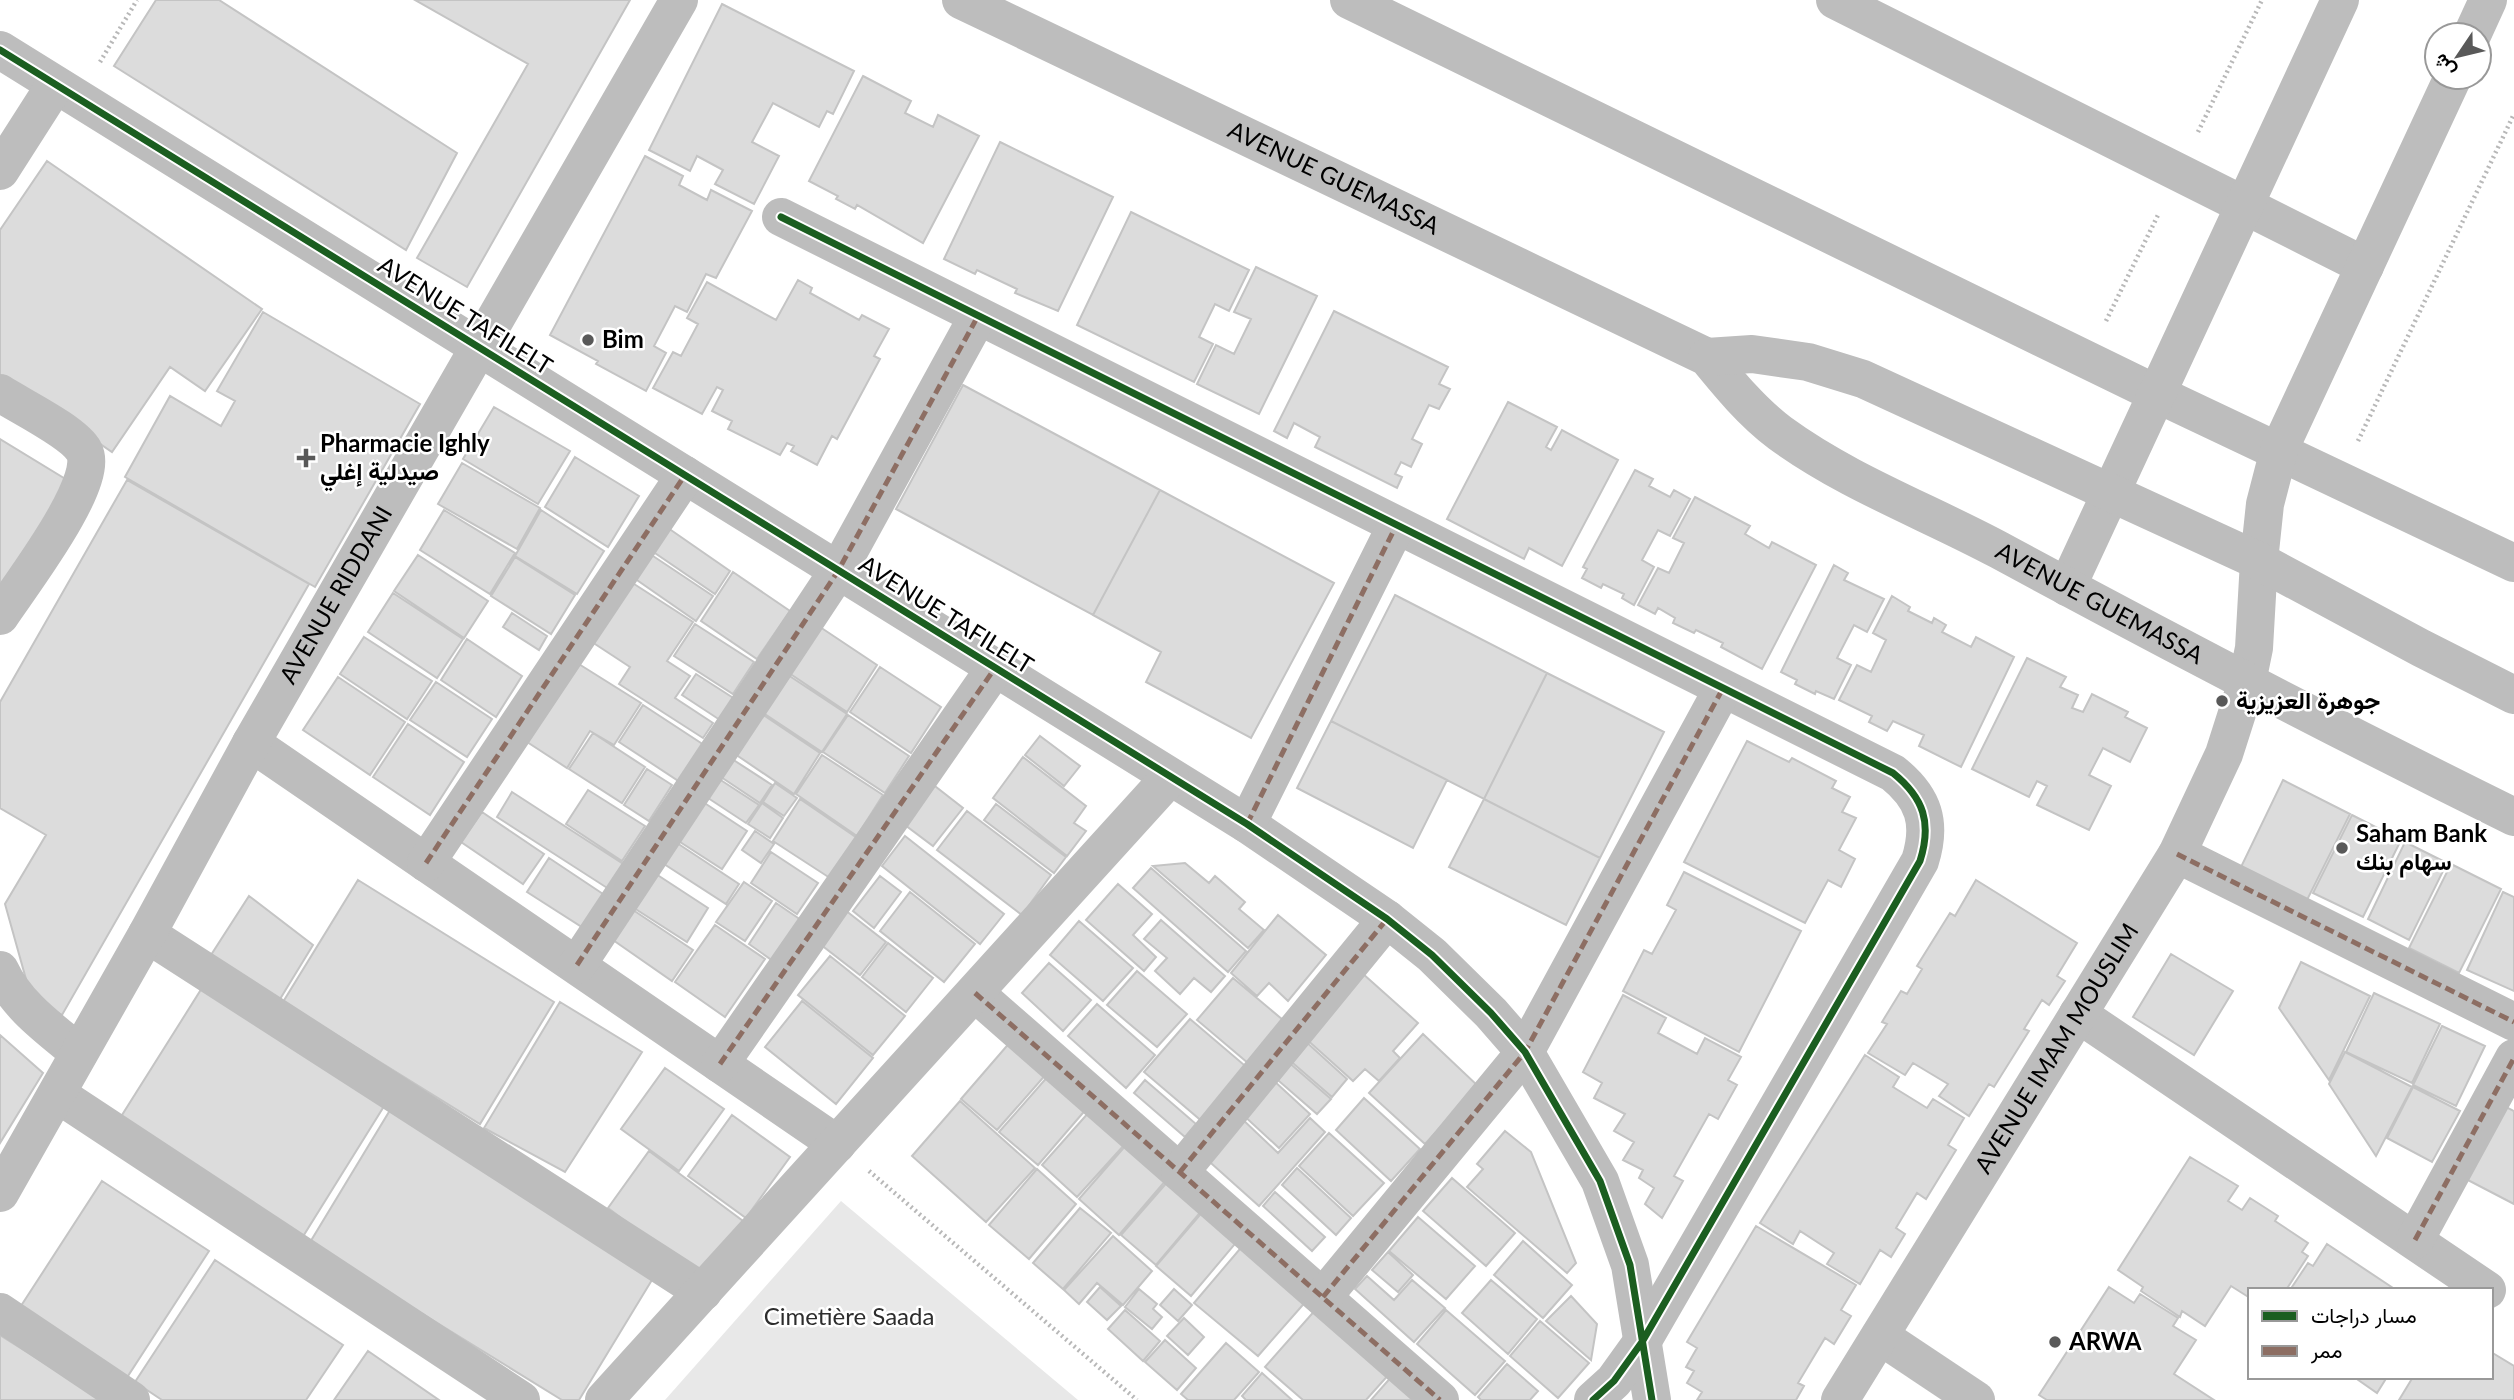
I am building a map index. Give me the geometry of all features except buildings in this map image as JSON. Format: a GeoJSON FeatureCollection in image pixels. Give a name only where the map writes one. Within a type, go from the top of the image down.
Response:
{"type":"FeatureCollection","features":[{"type":"Feature","properties":{"kind":"street","name":"AVENUE RIDDANI"},"geometry":{"type":"LineString","coordinates":[[0,1194],[251,743],[679,0]]}},
{"type":"Feature","properties":{"kind":"street","name":"AVENUE GUEMASSA"},"geometry":{"type":"LineString","coordinates":[[961,0],[1707,357],[1738,394],[1778,431],[1822,462],[1996,548],[2247,682],[2514,817]]}},
{"type":"Feature","properties":{"kind":"street"},"geometry":{"type":"LineString","coordinates":[[1349,0],[2158,394],[2514,563]]}},
{"type":"Feature","properties":{"kind":"street"},"geometry":{"type":"LineString","coordinates":[[1835,0],[2365,266]]}},
{"type":"Feature","properties":{"kind":"street"},"geometry":{"type":"LineString","coordinates":[[2067,587],[2340,0]]}},
{"type":"Feature","properties":{"kind":"street"},"geometry":{"type":"LineString","coordinates":[[2478,21],[2488,0]]}},
{"type":"Feature","properties":{"kind":"street","name":"AVENUE TAFILELT"},"geometry":{"type":"LineString","coordinates":[[0,50],[1247,824],[1387,919],[1432,955],[1491,1013],[1525,1052],[1601,1181],[1630,1265],[1652,1400]]}},
{"type":"Feature","properties":{"kind":"street","name":"AVENUE IMAM MOUSLIM"},"geometry":{"type":"LineString","coordinates":[[1840,1400],[2177,854],[2224,754],[2247,682],[2254,648],[2265,504],[2279,450],[2446,91]]}},
{"type":"Feature","properties":{"kind":"street"},"geometry":{"type":"LineString","coordinates":[[0,171],[67,92]]}},
{"type":"Feature","properties":{"kind":"street"},"geometry":{"type":"LineString","coordinates":[[781,217],[1722,690],[1893,773],[1916,796],[1926,829],[1920,861],[1642,1342],[1614,1381],[1593,1400]]}},
{"type":"Feature","properties":{"kind":"street"},"geometry":{"type":"LineString","coordinates":[[577,965],[838,571],[978,316]]}},
{"type":"Feature","properties":{"kind":"street","name":"AVENUE GUEMASSA"},"geometry":{"type":"LineString","coordinates":[[1707,357],[1752,354],[1808,362],[1863,379],[2259,561],[2514,695]]}},
{"type":"Feature","properties":{"kind":"street"},"geometry":{"type":"LineString","coordinates":[[0,393],[75,439],[85,453],[87,464],[85,479],[76,501],[0,616]]}},
{"type":"Feature","properties":{"kind":"street"},"geometry":{"type":"LineString","coordinates":[[426,863],[685,475]]}},
{"type":"Feature","properties":{"kind":"street"},"geometry":{"type":"LineString","coordinates":[[1247,824],[1396,526]]}},
{"type":"Feature","properties":{"kind":"street"},"geometry":{"type":"LineString","coordinates":[[720,1064],[995,668]]}},
{"type":"Feature","properties":{"kind":"street"},"geometry":{"type":"LineString","coordinates":[[1323,1297],[1525,1052],[1722,690]]}},
{"type":"Feature","properties":{"kind":"street"},"geometry":{"type":"LineString","coordinates":[[251,743],[837,1144]]}},
{"type":"Feature","properties":{"kind":"street"},"geometry":{"type":"LineString","coordinates":[[604,1400],[1170,777]]}},
{"type":"Feature","properties":{"kind":"street"},"geometry":{"type":"LineString","coordinates":[[2177,854],[2514,1022]]}},
{"type":"Feature","properties":{"kind":"street"},"geometry":{"type":"LineString","coordinates":[[1180,1172],[1387,919]]}},
{"type":"Feature","properties":{"kind":"street"},"geometry":{"type":"LineString","coordinates":[[147,934],[703,1292]]}},
{"type":"Feature","properties":{"kind":"street"},"geometry":{"type":"LineString","coordinates":[[0,970],[6,983],[29,1012],[79,1052]]}},
{"type":"Feature","properties":{"kind":"street"},"geometry":{"type":"LineString","coordinates":[[975,993],[1440,1400]]}},
{"type":"Feature","properties":{"kind":"street"},"geometry":{"type":"LineString","coordinates":[[2078,1014],[2484,1288]]}},
{"type":"Feature","properties":{"kind":"street"},"geometry":{"type":"LineString","coordinates":[[2415,1240],[2514,1058]]}},
{"type":"Feature","properties":{"kind":"street"},"geometry":{"type":"LineString","coordinates":[[57,1094],[520,1400]]}},
{"type":"Feature","properties":{"kind":"street"},"geometry":{"type":"LineString","coordinates":[[2493,1294],[2514,1308]]}},
{"type":"Feature","properties":{"kind":"street"},"geometry":{"type":"LineString","coordinates":[[0,1312],[131,1400]]}},
{"type":"Feature","properties":{"kind":"street"},"geometry":{"type":"LineString","coordinates":[[1880,1336],[1976,1400]]}},
{"type":"Feature","properties":{"kind":"path"},"geometry":{"type":"LineString","coordinates":[[67,92],[137,0]]}},
{"type":"Feature","properties":{"kind":"path"},"geometry":{"type":"LineString","coordinates":[[2340,479],[2514,114]]}},
{"type":"Feature","properties":{"kind":"path"},"geometry":{"type":"LineString","coordinates":[[837,1144],[1137,1400]]}},
{"type":"Feature","properties":{"kind":"green space","name":"Cimetière Saada"},"geometry":{"type":"Polygon","coordinates":[[[841,1201],[1078,1400],[665,1400],[841,1201]]]}},
{"type":"Feature","properties":{"kind":"marked path"},"geometry":{"type":"LineString","coordinates":[[577,965],[838,571],[978,316]]}},
{"type":"Feature","properties":{"kind":"marked path"},"geometry":{"type":"LineString","coordinates":[[426,863],[685,475]]}},
{"type":"Feature","properties":{"kind":"marked path"},"geometry":{"type":"LineString","coordinates":[[1247,824],[1396,526]]}},
{"type":"Feature","properties":{"kind":"marked path"},"geometry":{"type":"LineString","coordinates":[[720,1064],[995,668]]}},
{"type":"Feature","properties":{"kind":"marked path"},"geometry":{"type":"LineString","coordinates":[[1323,1297],[1525,1052],[1722,690]]}},
{"type":"Feature","properties":{"kind":"marked path"},"geometry":{"type":"LineString","coordinates":[[2177,854],[2514,1022]]}},
{"type":"Feature","properties":{"kind":"marked path"},"geometry":{"type":"LineString","coordinates":[[1180,1172],[1387,919]]}},
{"type":"Feature","properties":{"kind":"marked path"},"geometry":{"type":"LineString","coordinates":[[975,993],[1440,1400]]}},
{"type":"Feature","properties":{"kind":"marked path"},"geometry":{"type":"LineString","coordinates":[[2415,1240],[2514,1058]]}},
{"type":"Feature","properties":{"kind":"cycle path"},"geometry":{"type":"LineString","coordinates":[[0,50],[1247,824],[1387,919],[1432,955],[1491,1013],[1525,1052],[1600,1181],[1630,1265],[1652,1400]]}},
{"type":"Feature","properties":{"kind":"cycle path"},"geometry":{"type":"LineString","coordinates":[[781,217],[1893,773],[1912,792],[1923,812],[1925,823],[1924,847],[1920,861],[1642,1342],[1614,1381],[1593,1400]]}},
{"type":"Feature","properties":{"kind":"place","name":"Bim"},"geometry":{"type":"Point","coordinates":[588,340]}},
{"type":"Feature","properties":{"kind":"place","name":"Pharmacie Ighly صيدلية إغلي"},"geometry":{"type":"Point","coordinates":[306,458]}},
{"type":"Feature","properties":{"kind":"place","name":"جوهرة العزيزية"},"geometry":{"type":"Point","coordinates":[2222,701]}},
{"type":"Feature","properties":{"kind":"place","name":"Saham Bank سهام بنك"},"geometry":{"type":"Point","coordinates":[2342,848]}},
{"type":"Feature","properties":{"kind":"place","name":"ARWA"},"geometry":{"type":"Point","coordinates":[2055,1342]}}]}
